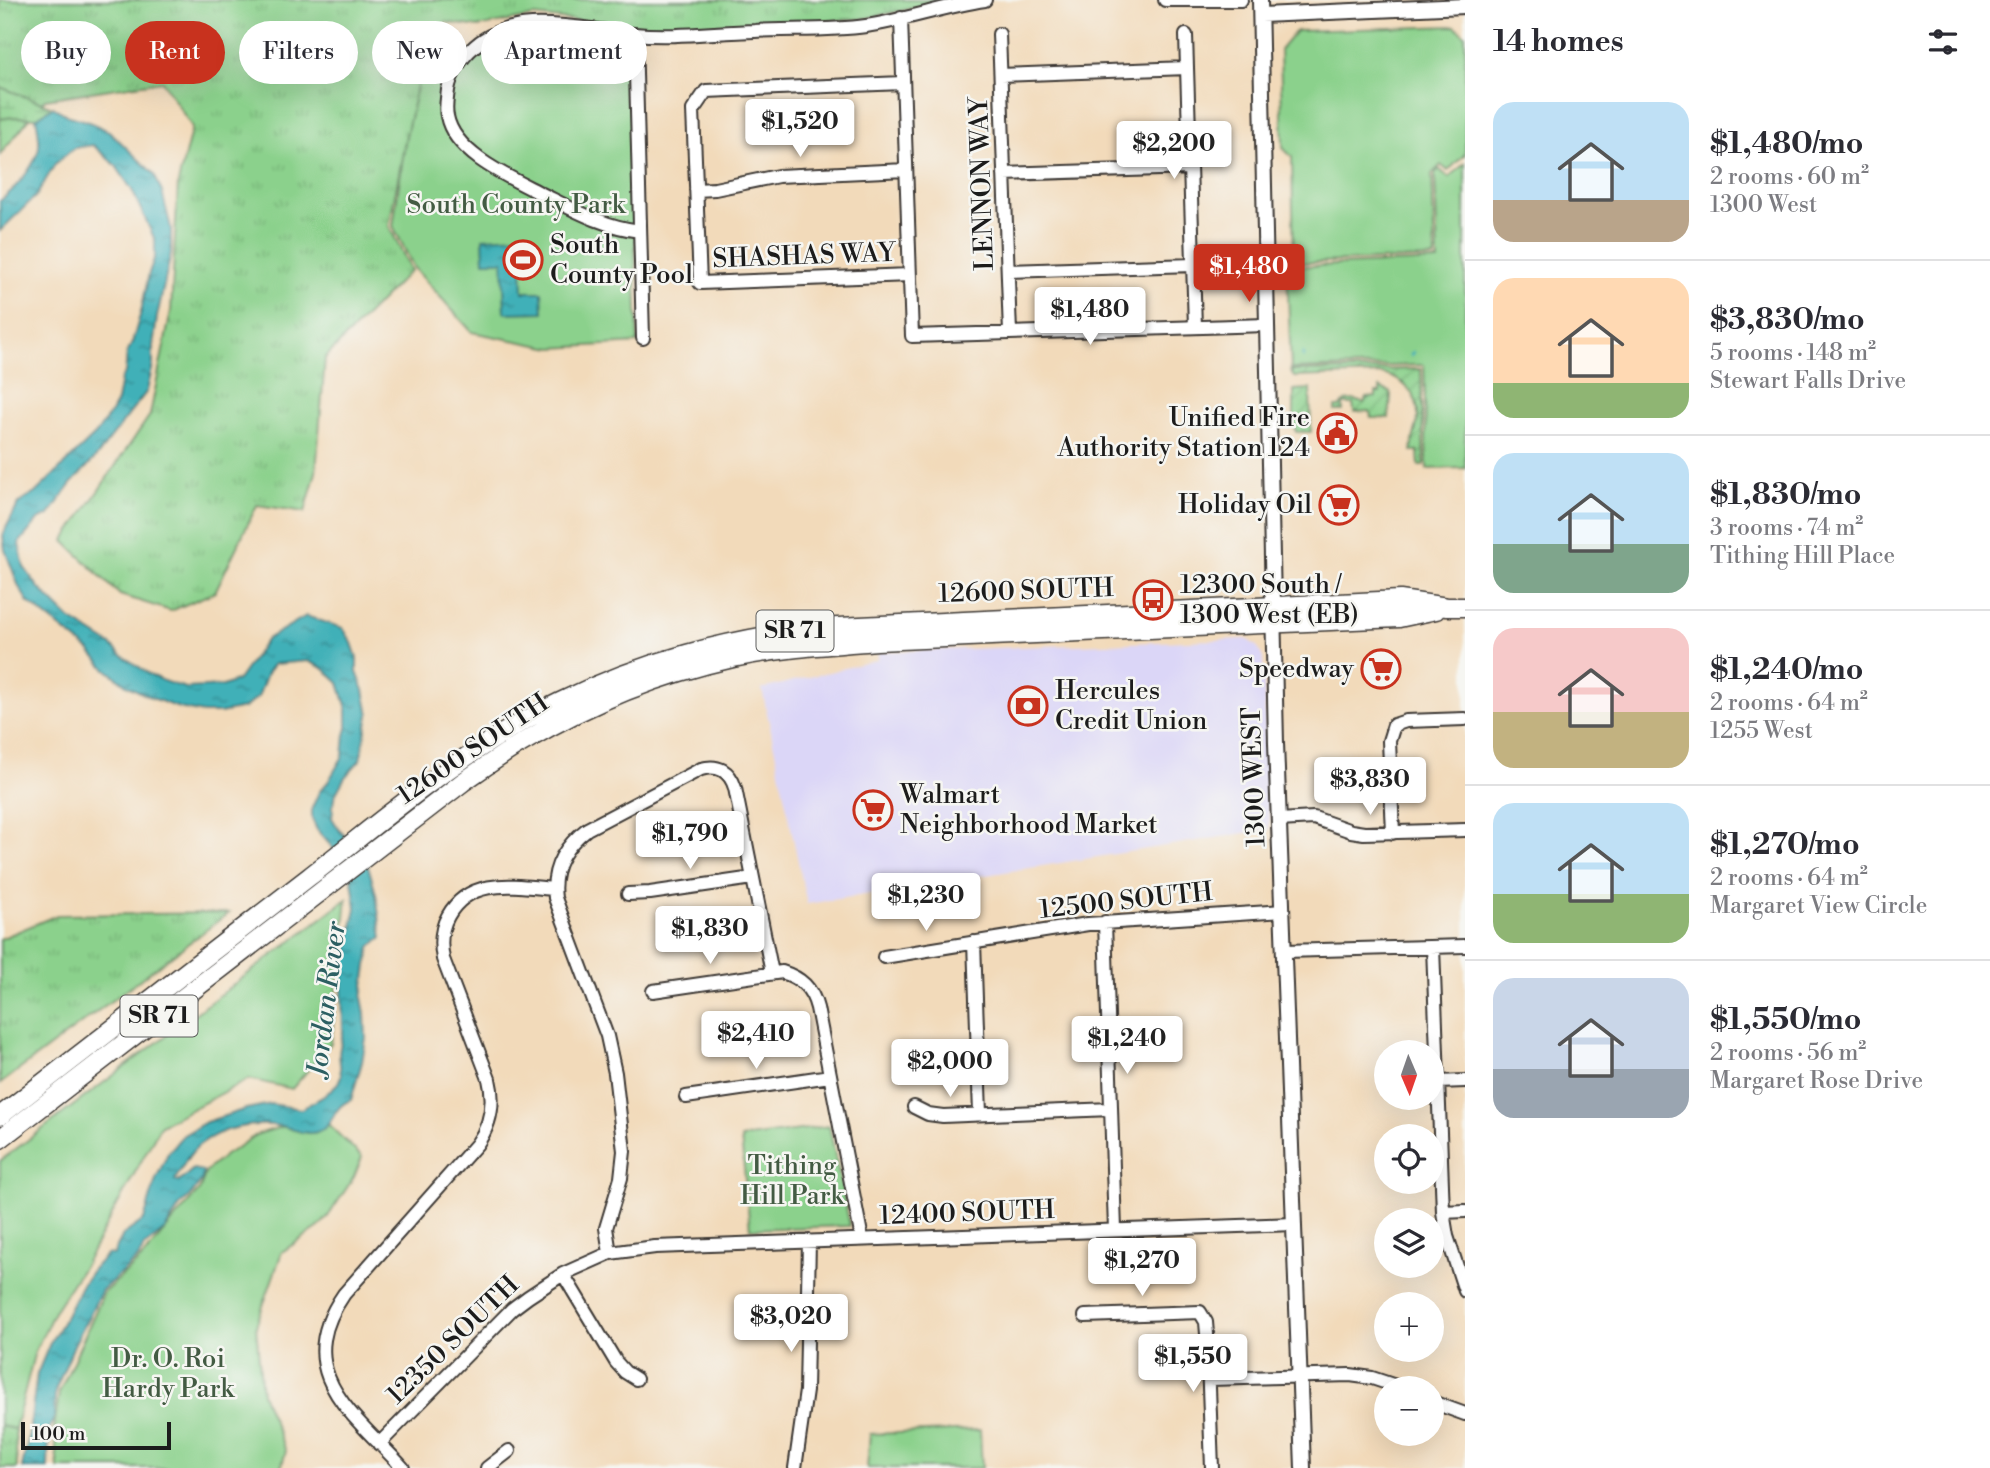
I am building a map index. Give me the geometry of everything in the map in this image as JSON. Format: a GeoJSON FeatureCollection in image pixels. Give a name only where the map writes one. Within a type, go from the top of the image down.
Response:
{"type":"FeatureCollection","features":[{"type":"Feature","properties":{"kind":"main road","name":"12600 SOUTH"},"geometry":{"type":"LineString","coordinates":[[0,1116],[313,886],[375,849],[463,782],[525,741],[573,715],[678,673],[733,658],[799,647],[1045,635],[1400,600],[1456,607]]}},
{"type":"Feature","properties":{"kind":"main road","name":"12600 SOUTH"},"geometry":{"type":"LineString","coordinates":[[0,1139],[313,886],[367,831],[453,767],[513,728],[559,702],[617,677],[717,645],[818,628],[1274,614]]}},
{"type":"Feature","properties":{"kind":"street"},"geometry":{"type":"LineString","coordinates":[[647,35],[862,27],[985,0]]}},
{"type":"Feature","properties":{"kind":"street"},"geometry":{"type":"LineString","coordinates":[[1165,0],[1241,0]]}},
{"type":"Feature","properties":{"kind":"street","name":"1300 WEST"},"geometry":{"type":"LineString","coordinates":[[1260,0],[1279,820],[1303,1468]]}},
{"type":"Feature","properties":{"kind":"street"},"geometry":{"type":"LineString","coordinates":[[1261,15],[1465,6]]}},
{"type":"Feature","properties":{"kind":"street"},"geometry":{"type":"LineString","coordinates":[[901,18],[912,336],[1267,325]]}},
{"type":"Feature","properties":{"kind":"street","name":"LENNON WAY"},"geometry":{"type":"LineString","coordinates":[[999,34],[1010,333]]}},
{"type":"Feature","properties":{"kind":"street"},"geometry":{"type":"LineString","coordinates":[[1186,35],[1195,327]]}},
{"type":"Feature","properties":{"kind":"street"},"geometry":{"type":"LineString","coordinates":[[481,41],[464,57],[450,82],[446,101],[447,117],[453,133],[463,146],[501,172],[589,217],[623,229],[640,230]]}},
{"type":"Feature","properties":{"kind":"street"},"geometry":{"type":"LineString","coordinates":[[1001,75],[1187,68]]}},
{"type":"Feature","properties":{"kind":"street"},"geometry":{"type":"LineString","coordinates":[[903,83],[706,91],[693,110],[696,190],[715,189],[778,176],[906,170]]}},
{"type":"Feature","properties":{"kind":"street"},"geometry":{"type":"LineString","coordinates":[[636,84],[643,338]]}},
{"type":"Feature","properties":{"kind":"street"},"geometry":{"type":"LineString","coordinates":[[1004,174],[1190,168]]}},
{"type":"Feature","properties":{"kind":"street","name":"SHASHAS WAY"},"geometry":{"type":"LineString","coordinates":[[696,190],[700,283],[910,275]]}},
{"type":"Feature","properties":{"kind":"street"},"geometry":{"type":"LineString","coordinates":[[1007,271],[1193,265]]}},
{"type":"Feature","properties":{"kind":"street"},"geometry":{"type":"LineString","coordinates":[[1392,833],[1389,741],[1394,725],[1406,721],[1465,719]]}},
{"type":"Feature","properties":{"kind":"street"},"geometry":{"type":"LineString","coordinates":[[610,1253],[606,1228],[621,1178],[624,1151],[615,1073],[607,1036],[557,907],[554,889],[557,868],[564,852],[587,829],[701,769],[718,768],[730,775],[733,781],[772,973]]}},
{"type":"Feature","properties":{"kind":"street"},"geometry":{"type":"LineString","coordinates":[[1279,820],[1314,818],[1357,833],[1465,830]]}},
{"type":"Feature","properties":{"kind":"street"},"geometry":{"type":"LineString","coordinates":[[628,894],[753,878]]}},
{"type":"Feature","properties":{"kind":"street"},"geometry":{"type":"LineString","coordinates":[[403,1468],[341,1403],[331,1384],[324,1351],[329,1321],[344,1294],[477,1144],[491,1113],[489,1079],[443,959],[440,942],[445,921],[457,902],[477,889],[502,885],[554,889]]}},
{"type":"Feature","properties":{"kind":"street","name":"12500 SOUTH"},"geometry":{"type":"LineString","coordinates":[[884,957],[1105,922],[1283,911]]}},
{"type":"Feature","properties":{"kind":"street"},"geometry":{"type":"LineString","coordinates":[[1105,922],[1115,1230]]}},
{"type":"Feature","properties":{"kind":"street"},"geometry":{"type":"LineString","coordinates":[[974,942],[980,1114]]}},
{"type":"Feature","properties":{"kind":"street"},"geometry":{"type":"LineString","coordinates":[[1285,951],[1465,946]]}},
{"type":"Feature","properties":{"kind":"street"},"geometry":{"type":"LineString","coordinates":[[1433,947],[1436,1040]]}},
{"type":"Feature","properties":{"kind":"street"},"geometry":{"type":"LineString","coordinates":[[653,991],[782,972],[798,978],[809,988],[813,995],[862,1239]]}},
{"type":"Feature","properties":{"kind":"street"},"geometry":{"type":"LineString","coordinates":[[686,1097],[830,1076]]}},
{"type":"Feature","properties":{"kind":"street"},"geometry":{"type":"LineString","coordinates":[[1444,1082],[1465,1081]]}},
{"type":"Feature","properties":{"kind":"street"},"geometry":{"type":"LineString","coordinates":[[914,1107],[928,1114],[943,1116],[1111,1109]]}},
{"type":"Feature","properties":{"kind":"street"},"geometry":{"type":"LineString","coordinates":[[1439,1110],[1443,1208]]}},
{"type":"Feature","properties":{"kind":"street"},"geometry":{"type":"LineString","coordinates":[[1444,1212],[1465,1211]]}},
{"type":"Feature","properties":{"kind":"street"},"geometry":{"type":"LineString","coordinates":[[1444,1218],[1465,1291]]}},
{"type":"Feature","properties":{"kind":"street","name":"12400 SOUTH"},"geometry":{"type":"LineString","coordinates":[[563,1275],[610,1253],[655,1247],[1294,1224]]}},
{"type":"Feature","properties":{"kind":"street"},"geometry":{"type":"LineString","coordinates":[[795,1468],[807,1369],[809,1241]]}},
{"type":"Feature","properties":{"kind":"street"},"geometry":{"type":"LineString","coordinates":[[563,1275],[616,1362],[636,1379]]}},
{"type":"Feature","properties":{"kind":"street","name":"12350 SOUTH"},"geometry":{"type":"LineString","coordinates":[[379,1444],[512,1309],[563,1275]]}},
{"type":"Feature","properties":{"kind":"street"},"geometry":{"type":"LineString","coordinates":[[1085,1316],[1199,1312],[1206,1322],[1212,1468]]}},
{"type":"Feature","properties":{"kind":"street"},"geometry":{"type":"LineString","coordinates":[[1209,1379],[1350,1375],[1374,1379]]}},
{"type":"Feature","properties":{"kind":"street"},"geometry":{"type":"LineString","coordinates":[[1444,1407],[1465,1415]]}},
{"type":"Feature","properties":{"kind":"street"},"geometry":{"type":"LineString","coordinates":[[487,1468],[509,1451]]}},
{"type":"Feature","properties":{"kind":"shaded area"},"geometry":{"type":"Polygon","coordinates":[[[1246,639],[1257,646],[1263,658],[1269,829],[807,904],[762,689],[877,660],[879,652],[1246,639]]]}},
{"type":"Feature","properties":{"kind":"green space"},"geometry":{"type":"Polygon","coordinates":[[[0,0],[950,0],[863,19],[647,28],[647,21],[579,21],[534,16],[509,21],[481,21],[481,26],[478,27],[467,25],[467,21],[372,21],[372,84],[418,84],[389,226],[411,270],[325,358],[316,472],[305,512],[257,505],[215,592],[171,611],[120,595],[64,541],[150,415],[171,311],[178,183],[192,127],[164,84],[225,84],[225,21],[125,21],[125,84],[142,84],[45,99],[0,155],[0,0]]]}},
{"type":"Feature","properties":{"kind":"green space"},"geometry":{"type":"Polygon","coordinates":[[[1455,26],[1465,35],[1465,154],[1448,171],[1441,165],[1432,174],[1435,258],[1294,263],[1292,157],[1283,148],[1280,50],[1296,31],[1455,26]]]}},
{"type":"Feature","properties":{"kind":"green space","name":"South County Park"},"geometry":{"type":"Polygon","coordinates":[[[481,48],[481,84],[630,84],[638,343],[552,348],[472,332],[414,268],[393,226],[406,136],[418,84],[467,84],[467,54],[481,48]]]}},
{"type":"Feature","properties":{"kind":"green space"},"geometry":{"type":"Polygon","coordinates":[[[0,87],[53,107],[36,118],[0,119],[0,87]]]}},
{"type":"Feature","properties":{"kind":"green space"},"geometry":{"type":"Polygon","coordinates":[[[1465,163],[1465,468],[1427,469],[1424,365],[1291,369],[1287,267],[1438,261],[1435,174],[1439,169],[1449,178],[1465,163]]]}},
{"type":"Feature","properties":{"kind":"green space"},"geometry":{"type":"Polygon","coordinates":[[[1421,369],[1424,466],[1419,466],[1418,451],[1412,451],[1418,417],[1416,401],[1403,383],[1381,374],[1294,377],[1290,371],[1421,369]]]}},
{"type":"Feature","properties":{"kind":"green space"},"geometry":{"type":"Polygon","coordinates":[[[1380,388],[1391,395],[1389,418],[1371,418],[1370,411],[1354,412],[1353,404],[1343,404],[1343,411],[1335,411],[1335,407],[1345,401],[1364,403],[1366,398],[1376,397],[1380,388]]]}},
{"type":"Feature","properties":{"kind":"green space"},"geometry":{"type":"Polygon","coordinates":[[[1310,389],[1311,432],[1296,432],[1294,390],[1310,389]]]}},
{"type":"Feature","properties":{"kind":"green space"},"geometry":{"type":"Polygon","coordinates":[[[347,899],[331,1043],[292,1089],[249,1079],[161,1125],[85,1264],[55,1310],[35,1351],[15,1429],[0,1426],[0,1161],[347,899]]]}},
{"type":"Feature","properties":{"kind":"green space"},"geometry":{"type":"Polygon","coordinates":[[[229,913],[0,1084],[0,939],[57,915],[229,913]]]}},
{"type":"Feature","properties":{"kind":"green space","name":"Dr. O. Roi Hardy Park"},"geometry":{"type":"Polygon","coordinates":[[[291,1124],[306,1130],[329,1125],[362,1157],[354,1177],[327,1218],[319,1227],[282,1252],[256,1326],[262,1394],[286,1451],[281,1468],[58,1468],[54,1429],[59,1393],[104,1292],[141,1259],[200,1189],[206,1171],[258,1134],[291,1124]]]}},
{"type":"Feature","properties":{"kind":"green space","name":"Tithing Hill Park"},"geometry":{"type":"Polygon","coordinates":[[[829,1126],[850,1226],[750,1229],[741,1138],[829,1126]]]}},
{"type":"Feature","properties":{"kind":"green space"},"geometry":{"type":"Polygon","coordinates":[[[0,1426],[15,1429],[17,1468],[0,1468],[0,1426]]]}},
{"type":"Feature","properties":{"kind":"green space"},"geometry":{"type":"Polygon","coordinates":[[[980,1430],[982,1468],[867,1468],[870,1434],[980,1430]]]}},
{"type":"Feature","properties":{"kind":"water"},"geometry":{"type":"Polygon","coordinates":[[[53,107],[109,131],[154,174],[162,192],[171,228],[171,253],[157,317],[153,365],[147,391],[49,515],[38,520],[19,543],[24,567],[39,588],[70,619],[149,674],[186,688],[223,686],[238,680],[267,639],[306,616],[343,628],[357,658],[357,672],[369,715],[360,760],[345,777],[334,797],[332,818],[369,869],[376,894],[382,938],[370,947],[362,998],[366,1038],[351,1100],[339,1108],[326,1127],[317,1132],[270,1125],[238,1127],[208,1139],[195,1149],[175,1180],[179,1182],[193,1169],[203,1171],[202,1179],[181,1204],[165,1230],[145,1246],[138,1258],[102,1290],[74,1345],[55,1391],[54,1418],[49,1429],[48,1468],[22,1468],[37,1374],[50,1343],[93,1269],[107,1254],[114,1255],[123,1235],[144,1220],[156,1179],[168,1153],[182,1136],[206,1122],[271,1104],[301,1109],[324,1096],[338,1083],[341,1076],[339,1053],[343,1032],[344,966],[356,908],[352,880],[345,860],[317,830],[312,819],[312,808],[319,792],[343,756],[347,709],[339,683],[323,668],[308,661],[274,664],[268,671],[258,697],[244,708],[203,713],[152,698],[126,685],[89,650],[28,602],[19,587],[5,550],[3,536],[19,503],[35,493],[96,434],[112,411],[125,373],[127,353],[155,256],[155,240],[132,190],[116,166],[93,145],[74,148],[55,164],[37,195],[0,231],[0,201],[17,185],[31,166],[39,148],[36,118],[53,107]]]}},
{"type":"Feature","properties":{"kind":"water"},"geometry":{"type":"Polygon","coordinates":[[[521,236],[523,292],[542,292],[543,312],[505,313],[503,261],[484,261],[483,238],[521,236]]]}},
{"type":"Feature","properties":{"kind":"place","name":"South County Pool"},"geometry":{"type":"Point","coordinates":[523,260]}},
{"type":"Feature","properties":{"kind":"place","name":"Unified Fire Authority Station 124"},"geometry":{"type":"Point","coordinates":[1337,433]}},
{"type":"Feature","properties":{"kind":"place","name":"Holiday Oil"},"geometry":{"type":"Point","coordinates":[1339,505]}},
{"type":"Feature","properties":{"kind":"place","name":"12300 South / 1300 West (EB)"},"geometry":{"type":"Point","coordinates":[1153,600]}},
{"type":"Feature","properties":{"kind":"place","name":"Speedway"},"geometry":{"type":"Point","coordinates":[1381,669]}},
{"type":"Feature","properties":{"kind":"place","name":"Hercules Credit Union"},"geometry":{"type":"Point","coordinates":[1028,706]}},
{"type":"Feature","properties":{"kind":"place","name":"Walmart Neighborhood Market"},"geometry":{"type":"Point","coordinates":[873,810]}},
{"type":"Feature","properties":{"kind":"water label","name":"Jordan River"},"geometry":{"type":"Point","coordinates":[327,999]}}]}
